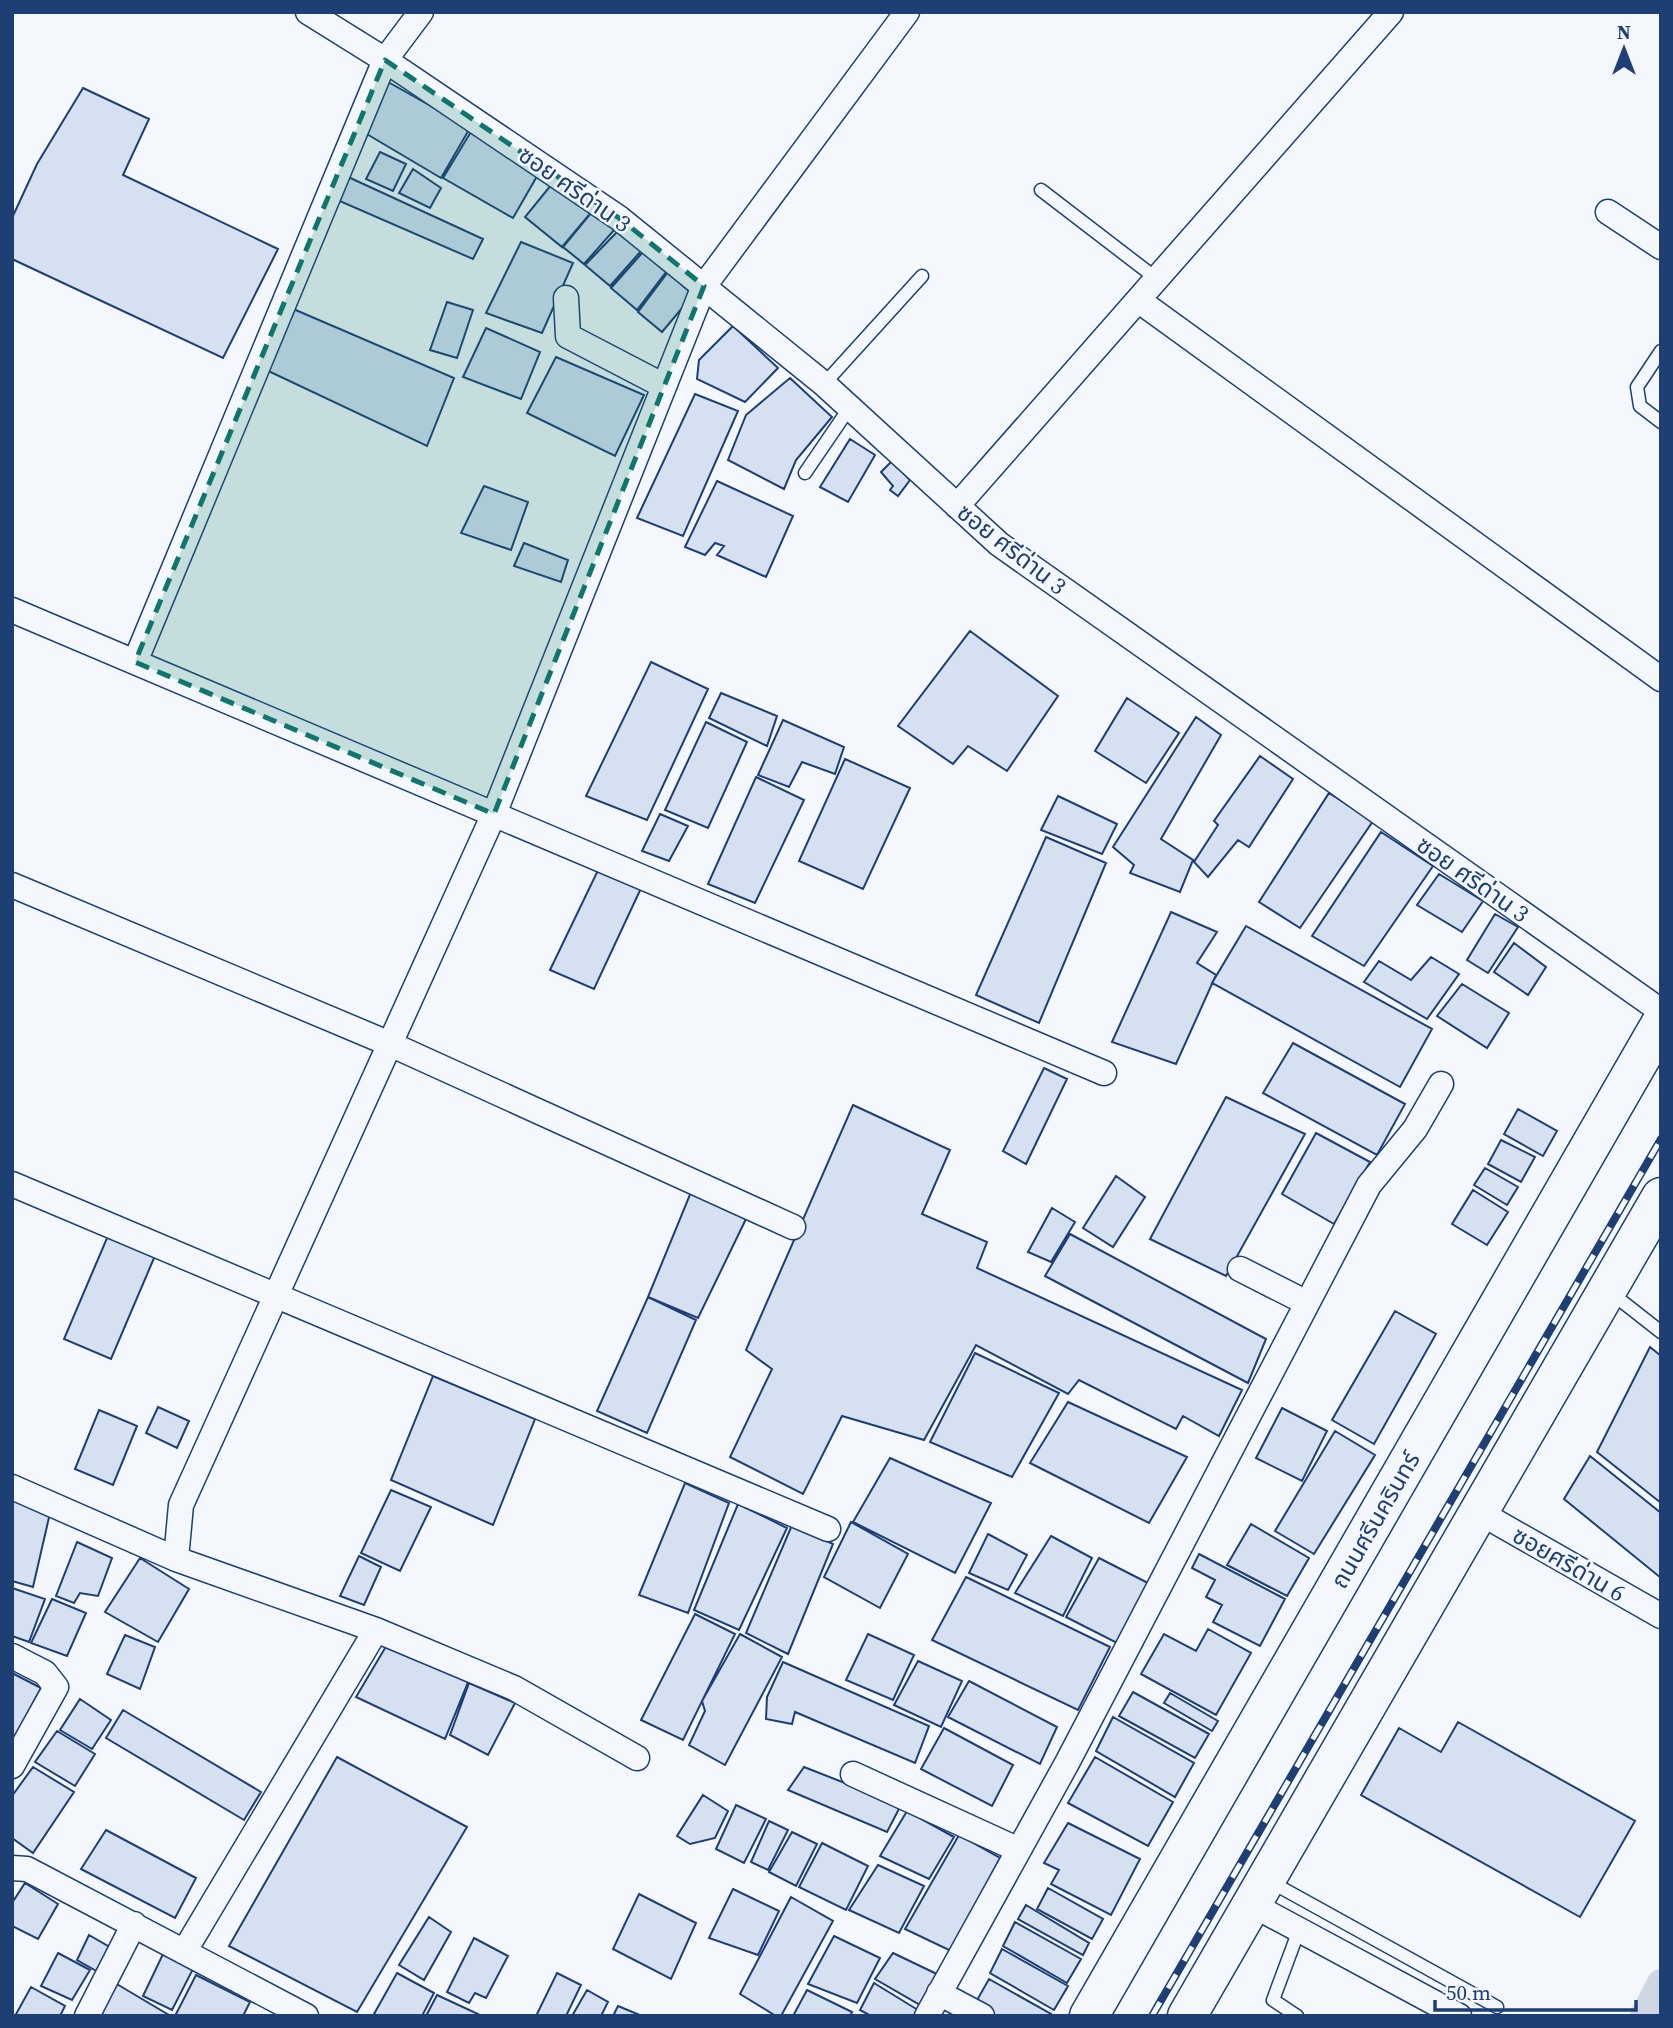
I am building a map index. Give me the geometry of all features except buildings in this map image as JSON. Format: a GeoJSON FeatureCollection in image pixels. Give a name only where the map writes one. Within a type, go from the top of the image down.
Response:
{"type":"FeatureCollection","features":[{"type":"Feature","properties":{"kind":"main road","name":"ถนนศรีนครินทร์"},"geometry":{"type":"LineString","coordinates":[[1089,2016],[1661,1023]]}},
{"type":"Feature","properties":{"kind":"main road"},"geometry":{"type":"LineString","coordinates":[[1187,2016],[1661,1197]]}},
{"type":"Feature","properties":{"kind":"street","name":"ซอย ศรีด่าน 3"},"geometry":{"type":"LineString","coordinates":[[308,12],[619,218],[824,384],[1010,552],[1661,1011]]}},
{"type":"Feature","properties":{"kind":"street"},"geometry":{"type":"LineString","coordinates":[[135,662],[384,60],[421,12]]}},
{"type":"Feature","properties":{"kind":"street"},"geometry":{"type":"LineString","coordinates":[[176,1559],[181,1505],[494,814],[704,286],[907,12]]}},
{"type":"Feature","properties":{"kind":"street"},"geometry":{"type":"LineString","coordinates":[[957,506],[1391,12]]}},
{"type":"Feature","properties":{"kind":"street"},"geometry":{"type":"LineString","coordinates":[[1608,212],[1661,247]]}},
{"type":"Feature","properties":{"kind":"street"},"geometry":{"type":"LineString","coordinates":[[566,298],[568,336],[664,386]]}},
{"type":"Feature","properties":{"kind":"street"},"geometry":{"type":"LineString","coordinates":[[1138,300],[1661,678]]}},
{"type":"Feature","properties":{"kind":"street"},"geometry":{"type":"LineString","coordinates":[[12,610],[1104,1073]]}},
{"type":"Feature","properties":{"kind":"street"},"geometry":{"type":"LineString","coordinates":[[12,885],[390,1044],[793,1227]]}},
{"type":"Feature","properties":{"kind":"street"},"geometry":{"type":"LineString","coordinates":[[926,2016],[1067,1763],[1369,1185],[1415,1129],[1441,1084]]}},
{"type":"Feature","properties":{"kind":"street"},"geometry":{"type":"LineString","coordinates":[[12,1184],[828,1529]]}},
{"type":"Feature","properties":{"kind":"street"},"geometry":{"type":"LineString","coordinates":[[1240,1269],[1307,1303]]}},
{"type":"Feature","properties":{"kind":"street"},"geometry":{"type":"LineString","coordinates":[[12,1487],[176,1559],[376,1630],[514,1688],[637,1758]]}},
{"type":"Feature","properties":{"kind":"street","name":"ซอยศรีด่าน 6"},"geometry":{"type":"LineString","coordinates":[[1477,1511],[1661,1616]]}},
{"type":"Feature","properties":{"kind":"street"},"geometry":{"type":"LineString","coordinates":[[184,1952],[376,1630]]}},
{"type":"Feature","properties":{"kind":"street"},"geometry":{"type":"LineString","coordinates":[[12,1656],[45,1673],[56,1687],[12,1766]]}},
{"type":"Feature","properties":{"kind":"street"},"geometry":{"type":"LineString","coordinates":[[853,1774],[1018,1850]]}},
{"type":"Feature","properties":{"kind":"street"},"geometry":{"type":"LineString","coordinates":[[12,1868],[27,1869],[134,1924],[274,2008],[306,2016]]}},
{"type":"Feature","properties":{"kind":"street"},"geometry":{"type":"LineString","coordinates":[[1258,1891],[1299,1930],[1459,2016]]}},
{"type":"Feature","properties":{"kind":"street"},"geometry":{"type":"LineString","coordinates":[[87,2016],[134,1924]]}},
{"type":"Feature","properties":{"kind":"street"},"geometry":{"type":"LineString","coordinates":[[939,1993],[982,2016]]}},
{"type":"Feature","properties":{"kind":"lane"},"geometry":{"type":"LineString","coordinates":[[1041,190],[1157,279]]}},
{"type":"Feature","properties":{"kind":"lane"},"geometry":{"type":"LineString","coordinates":[[824,384],[922,276]]}},
{"type":"Feature","properties":{"kind":"lane"},"geometry":{"type":"LineString","coordinates":[[1661,351],[1637,387],[1640,406],[1661,422]]}},
{"type":"Feature","properties":{"kind":"lane"},"geometry":{"type":"LineString","coordinates":[[805,473],[850,408]]}},
{"type":"Feature","properties":{"kind":"lane"},"geometry":{"type":"LineString","coordinates":[[1607,1289],[1661,1332]]}},
{"type":"Feature","properties":{"kind":"lane"},"geometry":{"type":"LineString","coordinates":[[1258,1891],[1497,2007]]}},
{"type":"Feature","properties":{"kind":"lane"},"geometry":{"type":"LineString","coordinates":[[1297,2016],[1273,2000],[1299,1930]]}},
{"type":"Feature","properties":{"kind":"highlighted area"},"geometry":{"type":"Polygon","coordinates":[[[385,60],[619,218],[704,286],[494,814],[135,662],[385,60]]]}},
{"type":"Feature","properties":{"kind":"waterway"},"geometry":{"type":"LineString","coordinates":[[1644,2016],[1661,1983]]}},
{"type":"Feature","properties":{"kind":"railway"},"geometry":{"type":"LineString","coordinates":[[1152,2016],[1661,1139]]}}]}
